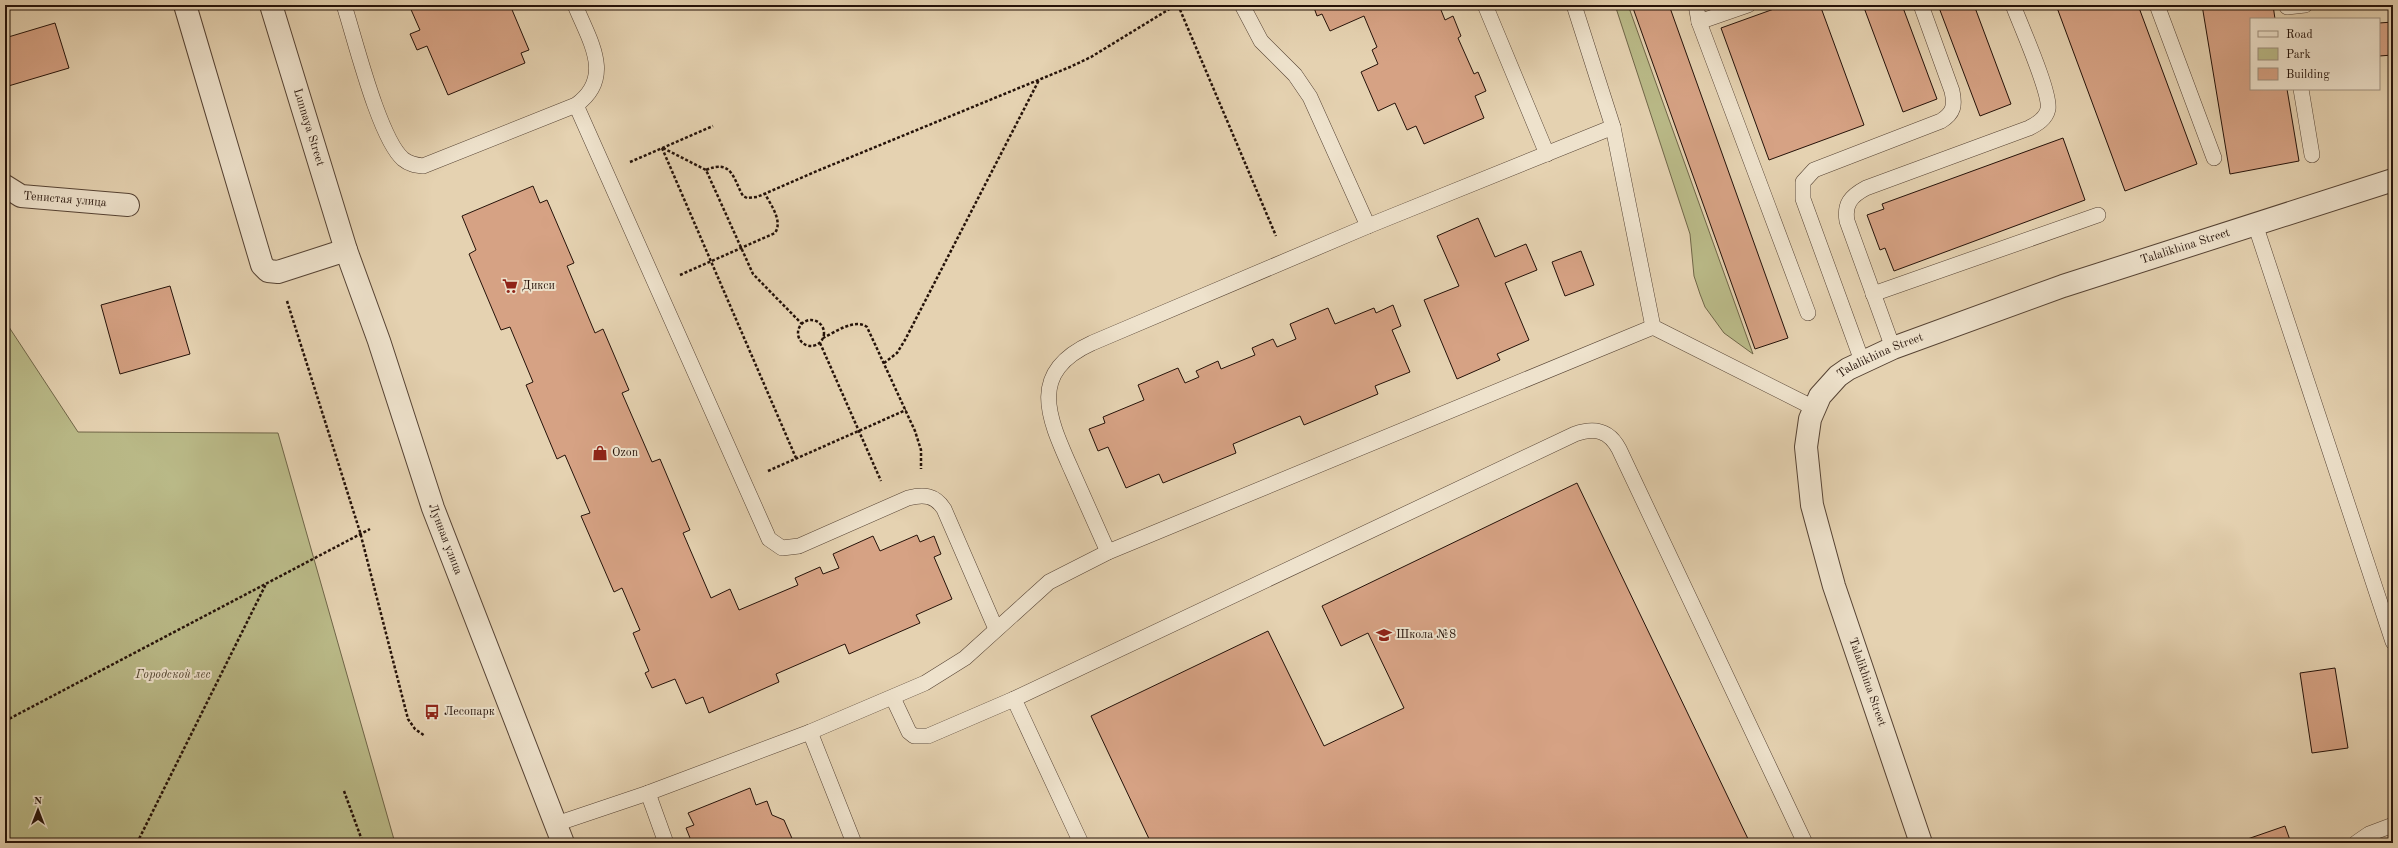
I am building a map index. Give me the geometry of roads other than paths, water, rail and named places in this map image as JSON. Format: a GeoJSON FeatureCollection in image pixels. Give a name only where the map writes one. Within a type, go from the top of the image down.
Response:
{"type":"FeatureCollection","features":[{"type":"Feature","properties":{"kind":"street"},"geometry":{"type":"LineString","coordinates":[[185,5],[262,265],[268,271],[278,272],[346,250]]}},
{"type":"Feature","properties":{"kind":"street","name":"Lunnaya Street"},"geometry":{"type":"LineString","coordinates":[[271,5],[346,250]]}},
{"type":"Feature","properties":{"kind":"street","name":"Talalikhina Street"},"geometry":{"type":"LineString","coordinates":[[1921,843],[1834,586],[1819,534],[1806,464],[1807,430],[1814,408],[1820,396],[1838,376],[1862,361],[1893,348],[2063,286],[2393,180]]}},
{"type":"Feature","properties":{"kind":"street","name":"Тенистая улица"},"geometry":{"type":"LineString","coordinates":[[5,186],[21,196],[128,205]]}},
{"type":"Feature","properties":{"kind":"street","name":"Лунная улица"},"geometry":{"type":"LineString","coordinates":[[346,250],[379,341],[433,508],[559,833]]}},
{"type":"Feature","properties":{"kind":"lane"},"geometry":{"type":"LineString","coordinates":[[344,5],[387,135],[397,152],[410,163],[423,166],[430,165],[576,105],[586,98],[593,88],[597,66],[595,55],[574,5]]}},
{"type":"Feature","properties":{"kind":"lane"},"geometry":{"type":"LineString","coordinates":[[1242,5],[1261,41],[1295,75],[1310,97],[1368,226]]}},
{"type":"Feature","properties":{"kind":"lane"},"geometry":{"type":"LineString","coordinates":[[1485,5],[1547,154]]}},
{"type":"Feature","properties":{"kind":"lane"},"geometry":{"type":"LineString","coordinates":[[1574,5],[1613,127],[1653,327]]}},
{"type":"Feature","properties":{"kind":"lane"},"geometry":{"type":"LineString","coordinates":[[1696,5],[1699,22],[1808,313]]}},
{"type":"Feature","properties":{"kind":"lane"},"geometry":{"type":"LineString","coordinates":[[1699,22],[1748,5]]}},
{"type":"Feature","properties":{"kind":"lane"},"geometry":{"type":"LineString","coordinates":[[1862,361],[1803,199],[1802,186],[1807,176],[1814,170],[1941,121],[1953,111],[1955,105],[1952,91],[1921,5]]}},
{"type":"Feature","properties":{"kind":"lane"},"geometry":{"type":"LineString","coordinates":[[1893,348],[1847,221],[1847,205],[1851,198],[1876,184],[2029,128],[2045,117],[2048,109],[2046,93],[2013,5]]}},
{"type":"Feature","properties":{"kind":"lane"},"geometry":{"type":"LineString","coordinates":[[2157,5],[2214,158]]}},
{"type":"Feature","properties":{"kind":"lane"},"geometry":{"type":"LineString","coordinates":[[2288,10],[2305,5]]}},
{"type":"Feature","properties":{"kind":"lane"},"geometry":{"type":"LineString","coordinates":[[2301,90],[2312,155]]}},
{"type":"Feature","properties":{"kind":"lane"},"geometry":{"type":"LineString","coordinates":[[576,105],[769,539],[782,548],[799,546],[892,505],[921,495],[932,498],[944,509],[996,629]]}},
{"type":"Feature","properties":{"kind":"lane"},"geometry":{"type":"LineString","coordinates":[[1108,552],[1049,417],[1048,390],[1051,378],[1058,366],[1078,349],[1286,260],[1613,127]]}},
{"type":"Feature","properties":{"kind":"lane"},"geometry":{"type":"LineString","coordinates":[[1873,294],[2098,214]]}},
{"type":"Feature","properties":{"kind":"lane"},"geometry":{"type":"LineString","coordinates":[[2255,224],[2393,642]]}},
{"type":"Feature","properties":{"kind":"lane"},"geometry":{"type":"LineString","coordinates":[[559,833],[648,793],[810,732],[893,698],[953,667],[1049,582],[1108,552],[1653,327],[1814,408]]}},
{"type":"Feature","properties":{"kind":"lane"},"geometry":{"type":"LineString","coordinates":[[893,698],[909,732],[914,736],[920,737],[935,734],[1014,699],[1575,434],[1593,429],[1608,434],[1619,449],[1805,843]]}},
{"type":"Feature","properties":{"kind":"lane"},"geometry":{"type":"LineString","coordinates":[[1014,699],[1081,843]]}},
{"type":"Feature","properties":{"kind":"lane"},"geometry":{"type":"LineString","coordinates":[[810,732],[854,843]]}},
{"type":"Feature","properties":{"kind":"lane"},"geometry":{"type":"LineString","coordinates":[[648,793],[666,843]]}},
{"type":"Feature","properties":{"kind":"lane"},"geometry":{"type":"LineString","coordinates":[[2356,843],[2368,834],[2393,825]]}},
{"type":"Feature","properties":{"kind":"place","name":"Дикси"},"geometry":{"type":"Point","coordinates":[510,286]}},
{"type":"Feature","properties":{"kind":"place","name":"Ozon"},"geometry":{"type":"Point","coordinates":[600,453]}},
{"type":"Feature","properties":{"kind":"place","name":"Школа №8"},"geometry":{"type":"Point","coordinates":[1384,635]}},
{"type":"Feature","properties":{"kind":"place","name":"Лесопарк"},"geometry":{"type":"Point","coordinates":[432,712]}},
{"type":"Feature","properties":{"kind":"park label","name":"Городской лес"},"geometry":{"type":"Point","coordinates":[173,675]}}]}
